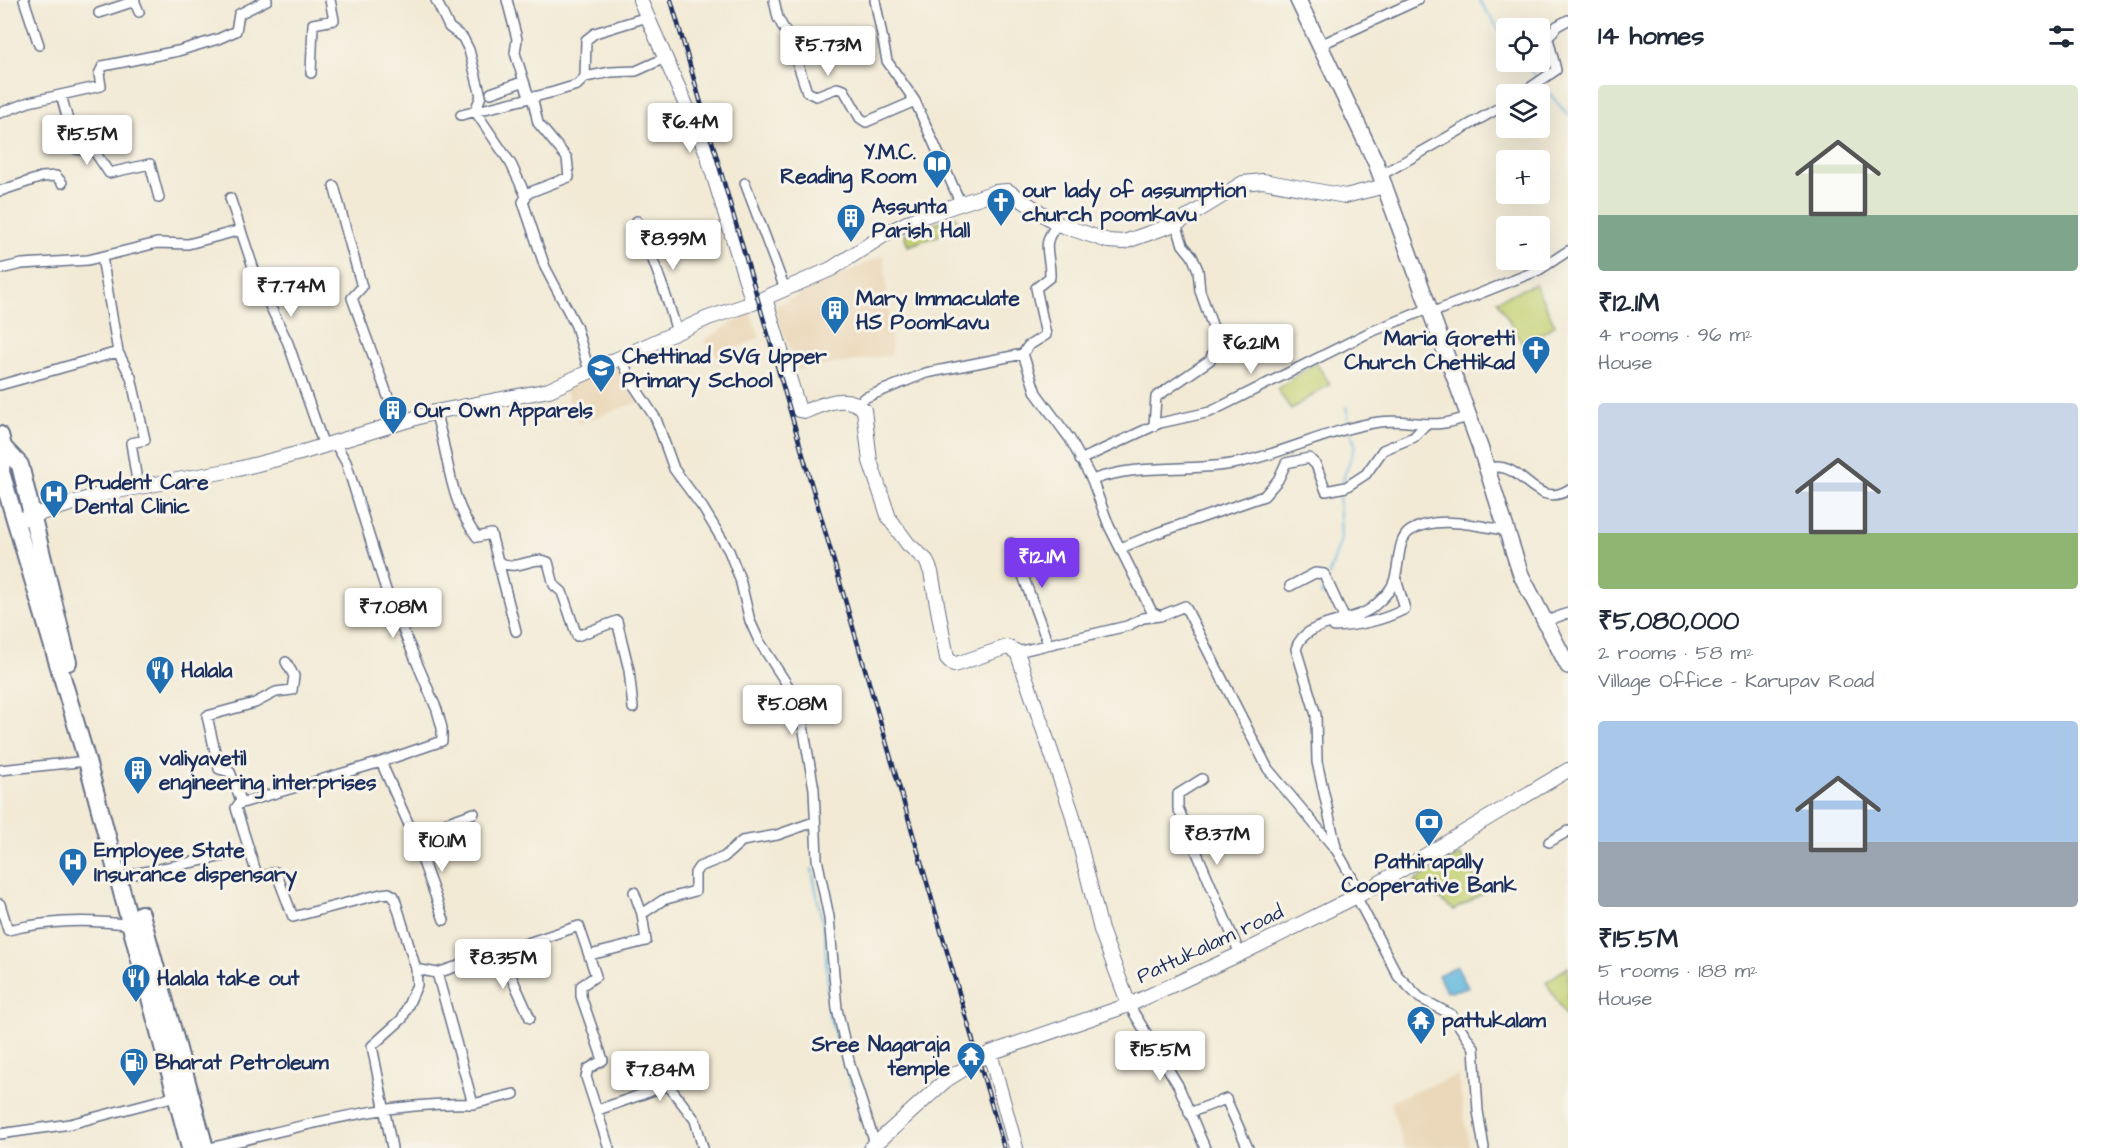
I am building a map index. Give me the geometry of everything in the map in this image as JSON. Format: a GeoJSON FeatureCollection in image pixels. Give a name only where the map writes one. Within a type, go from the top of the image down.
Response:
{"type":"FeatureCollection","features":[{"type":"Feature","properties":{"kind":"highway"},"geometry":{"type":"LineString","coordinates":[[2,441],[1,472],[5,504],[15,521],[87,761],[190,1148]]}},
{"type":"Feature","properties":{"kind":"highway"},"geometry":{"type":"LineString","coordinates":[[2,441],[20,465],[54,612],[207,1148]]}},
{"type":"Feature","properties":{"kind":"main road"},"geometry":{"type":"LineString","coordinates":[[1298,0],[1383,180],[1469,416],[1521,574],[1548,621],[1568,666]]}},
{"type":"Feature","properties":{"kind":"street"},"geometry":{"type":"LineString","coordinates":[[24,0],[39,45]]}},
{"type":"Feature","properties":{"kind":"street"},"geometry":{"type":"LineString","coordinates":[[0,113],[29,102],[101,86],[99,74],[103,66],[178,51],[218,39],[236,31],[239,14],[267,0]]}},
{"type":"Feature","properties":{"kind":"street"},"geometry":{"type":"LineString","coordinates":[[311,73],[314,24],[334,20],[330,0]]}},
{"type":"Feature","properties":{"kind":"street"},"geometry":{"type":"LineString","coordinates":[[436,0],[449,27],[463,38],[469,50],[481,96],[475,111]]}},
{"type":"Feature","properties":{"kind":"street"},"geometry":{"type":"LineString","coordinates":[[507,0],[517,39],[515,53],[522,82],[531,97],[538,123],[567,158],[569,177],[526,196],[522,202],[545,267],[576,326],[589,371]]}},
{"type":"Feature","properties":{"kind":"street"},"geometry":{"type":"LineString","coordinates":[[640,0],[706,151],[800,410],[806,411],[847,399],[864,410],[870,461],[890,518],[908,544],[926,560],[931,572],[948,658],[954,665],[1007,648],[1017,652],[1160,616],[1185,606],[1268,769],[1337,851],[1398,976],[1415,994],[1452,1016],[1474,1048],[1478,1111],[1484,1148]]}},
{"type":"Feature","properties":{"kind":"street"},"geometry":{"type":"LineString","coordinates":[[774,0],[778,18],[790,40],[807,92],[816,96],[837,88],[844,90],[860,118],[866,122],[915,102]]}},
{"type":"Feature","properties":{"kind":"street"},"geometry":{"type":"LineString","coordinates":[[875,0],[887,61],[915,102],[960,202]]}},
{"type":"Feature","properties":{"kind":"street"},"geometry":{"type":"LineString","coordinates":[[1320,45],[1418,0]]}},
{"type":"Feature","properties":{"kind":"street"},"geometry":{"type":"LineString","coordinates":[[99,13],[135,1],[139,12]]}},
{"type":"Feature","properties":{"kind":"street"},"geometry":{"type":"LineString","coordinates":[[585,76],[586,40],[595,33],[647,17]]}},
{"type":"Feature","properties":{"kind":"street"},"geometry":{"type":"LineString","coordinates":[[1536,84],[1556,70],[1548,38],[1557,26],[1568,20]]}},
{"type":"Feature","properties":{"kind":"street"},"geometry":{"type":"LineString","coordinates":[[461,115],[577,85],[585,76],[611,72],[636,72],[665,58]]}},
{"type":"Feature","properties":{"kind":"street"},"geometry":{"type":"LineString","coordinates":[[491,93],[522,82]]}},
{"type":"Feature","properties":{"kind":"street"},"geometry":{"type":"LineString","coordinates":[[61,95],[76,148],[95,152],[109,173],[150,164],[159,198]]}},
{"type":"Feature","properties":{"kind":"street"},"geometry":{"type":"LineString","coordinates":[[15,521],[97,496],[238,469],[329,445],[435,412],[549,390],[708,318],[759,301],[843,263],[906,223],[960,202],[995,192],[1008,191],[1058,224],[1108,241],[1124,242],[1176,224],[1231,188],[1249,182],[1281,183],[1345,196],[1383,180],[1496,110]]}},
{"type":"Feature","properties":{"kind":"street"},"geometry":{"type":"LineString","coordinates":[[475,111],[511,164],[526,196]]}},
{"type":"Feature","properties":{"kind":"street"},"geometry":{"type":"LineString","coordinates":[[0,190],[42,177],[56,176],[62,183]]}},
{"type":"Feature","properties":{"kind":"street"},"geometry":{"type":"LineString","coordinates":[[745,183],[785,289]]}},
{"type":"Feature","properties":{"kind":"street"},"geometry":{"type":"LineString","coordinates":[[334,186],[362,287],[352,298],[398,424]]}},
{"type":"Feature","properties":{"kind":"street"},"geometry":{"type":"LineString","coordinates":[[230,198],[258,279],[288,343],[329,445],[346,462],[386,590],[403,624],[442,728],[443,737],[437,744],[240,802],[236,808],[258,878],[276,872],[292,917],[392,893],[416,969],[417,986],[402,1019],[372,1046],[392,1148]]}},
{"type":"Feature","properties":{"kind":"street"},"geometry":{"type":"LineString","coordinates":[[637,221],[653,267],[661,278],[677,332]]}},
{"type":"Feature","properties":{"kind":"street"},"geometry":{"type":"LineString","coordinates":[[858,404],[864,398],[926,373],[1023,354],[1028,346],[1046,335],[1036,288],[1050,278],[1046,243],[1058,224]]}},
{"type":"Feature","properties":{"kind":"street"},"geometry":{"type":"LineString","coordinates":[[1154,426],[1156,397],[1210,360],[1214,350],[1215,333],[1200,291],[1198,270],[1192,256],[1183,245],[1176,224]]}},
{"type":"Feature","properties":{"kind":"street"},"geometry":{"type":"LineString","coordinates":[[0,269],[22,264],[88,260],[157,243],[188,244],[241,230]]}},
{"type":"Feature","properties":{"kind":"street"},"geometry":{"type":"LineString","coordinates":[[1080,460],[1154,426],[1210,412],[1368,333],[1539,270],[1568,251]]}},
{"type":"Feature","properties":{"kind":"street"},"geometry":{"type":"LineString","coordinates":[[102,257],[118,352],[130,376],[145,440],[131,443],[138,487]]}},
{"type":"Feature","properties":{"kind":"street"},"geometry":{"type":"LineString","coordinates":[[0,385],[118,352]]}},
{"type":"Feature","properties":{"kind":"street"},"geometry":{"type":"LineString","coordinates":[[1023,354],[1036,393],[1070,439],[1092,480],[1109,526],[1152,612],[1160,616]]}},
{"type":"Feature","properties":{"kind":"street"},"geometry":{"type":"LineString","coordinates":[[621,358],[633,384],[656,419],[674,469],[703,508],[729,551],[740,579],[750,621],[759,641],[798,703],[814,789],[814,822],[842,1033],[873,1146]]}},
{"type":"Feature","properties":{"kind":"street"},"geometry":{"type":"LineString","coordinates":[[435,412],[456,501],[464,519],[477,537],[492,534],[516,631]]}},
{"type":"Feature","properties":{"kind":"street"},"geometry":{"type":"LineString","coordinates":[[1092,480],[1128,469],[1199,469],[1239,463],[1358,426],[1398,421],[1425,425],[1452,423],[1469,416]]}},
{"type":"Feature","properties":{"kind":"street"},"geometry":{"type":"LineString","coordinates":[[1121,548],[1156,533],[1264,496],[1278,480],[1286,463],[1308,458],[1316,465],[1326,491],[1346,487],[1366,474],[1383,450],[1414,437],[1425,425]]}},
{"type":"Feature","properties":{"kind":"street"},"geometry":{"type":"LineString","coordinates":[[1487,469],[1498,466],[1510,468],[1539,493],[1547,496],[1568,490]]}},
{"type":"Feature","properties":{"kind":"street"},"geometry":{"type":"LineString","coordinates":[[1346,623],[1372,608],[1385,595],[1395,578],[1404,539],[1409,532],[1418,528],[1451,523],[1505,530]]}},
{"type":"Feature","properties":{"kind":"street"},"geometry":{"type":"LineString","coordinates":[[1011,543],[1048,644]]}},
{"type":"Feature","properties":{"kind":"street"},"geometry":{"type":"LineString","coordinates":[[499,562],[509,567],[541,559],[548,562],[554,585],[562,592],[577,636],[617,621],[629,670],[633,708]]}},
{"type":"Feature","properties":{"kind":"street"},"geometry":{"type":"LineString","coordinates":[[1290,586],[1315,573],[1324,574],[1346,623]]}},
{"type":"Feature","properties":{"kind":"street"},"geometry":{"type":"LineString","coordinates":[[1337,851],[1317,762],[1316,715],[1296,649],[1297,644],[1309,633],[1319,628],[1388,618],[1405,609],[1395,578]]}},
{"type":"Feature","properties":{"kind":"street"},"geometry":{"type":"LineString","coordinates":[[1548,621],[1568,613]]}},
{"type":"Feature","properties":{"kind":"street"},"geometry":{"type":"LineString","coordinates":[[1017,652],[1072,813],[1101,930],[1129,1005],[1178,1085],[1205,1148]]}},
{"type":"Feature","properties":{"kind":"street"},"geometry":{"type":"LineString","coordinates":[[240,802],[230,772],[219,769],[207,716],[255,703],[276,692],[292,690],[294,676],[286,662]]}},
{"type":"Feature","properties":{"kind":"street"},"geometry":{"type":"LineString","coordinates":[[0,770],[87,761]]}},
{"type":"Feature","properties":{"kind":"street"},"geometry":{"type":"LineString","coordinates":[[381,762],[413,834],[444,920]]}},
{"type":"Feature","properties":{"kind":"street","name":"Pattukalam road"},"geometry":{"type":"LineString","coordinates":[[873,1146],[946,1080],[990,1053],[1129,1005],[1240,954],[1359,895],[1568,770]]}},
{"type":"Feature","properties":{"kind":"street"},"geometry":{"type":"LineString","coordinates":[[1202,779],[1178,794],[1178,808],[1240,954]]}},
{"type":"Feature","properties":{"kind":"street"},"geometry":{"type":"LineString","coordinates":[[413,834],[474,813]]}},
{"type":"Feature","properties":{"kind":"street"},"geometry":{"type":"LineString","coordinates":[[642,914],[663,900],[695,891],[695,873],[699,867],[724,857],[742,841],[777,835],[814,822]]}},
{"type":"Feature","properties":{"kind":"street"},"geometry":{"type":"LineString","coordinates":[[1549,842],[1568,831]]}},
{"type":"Feature","properties":{"kind":"street"},"geometry":{"type":"LineString","coordinates":[[129,875],[248,851]]}},
{"type":"Feature","properties":{"kind":"street"},"geometry":{"type":"LineString","coordinates":[[590,955],[646,941],[642,914],[634,892]]}},
{"type":"Feature","properties":{"kind":"street"},"geometry":{"type":"LineString","coordinates":[[0,904],[4,931],[66,920],[98,920],[132,925]]}},
{"type":"Feature","properties":{"kind":"street"},"geometry":{"type":"LineString","coordinates":[[416,969],[437,973],[579,926],[596,976],[580,988],[603,1060],[588,1069],[586,1077],[609,1148]]}},
{"type":"Feature","properties":{"kind":"street"},"geometry":{"type":"LineString","coordinates":[[500,951],[530,1018]]}},
{"type":"Feature","properties":{"kind":"street"},"geometry":{"type":"LineString","coordinates":[[437,973],[474,1104]]}},
{"type":"Feature","properties":{"kind":"street"},"geometry":{"type":"LineString","coordinates":[[990,1053],[1016,1148]]}},
{"type":"Feature","properties":{"kind":"street"},"geometry":{"type":"LineString","coordinates":[[598,1110],[668,1085],[695,1120],[703,1148]]}},
{"type":"Feature","properties":{"kind":"street"},"geometry":{"type":"LineString","coordinates":[[207,1148],[338,1117],[436,1103],[474,1104],[514,1094]]}},
{"type":"Feature","properties":{"kind":"street"},"geometry":{"type":"LineString","coordinates":[[0,1134],[70,1124],[176,1096]]}},
{"type":"Feature","properties":{"kind":"street"},"geometry":{"type":"LineString","coordinates":[[1189,1113],[1226,1099],[1248,1148]]}},
{"type":"Feature","properties":{"kind":"shaded area"},"geometry":{"type":"Polygon","coordinates":[[[884,255],[892,355],[798,370],[773,307],[884,255]]]}},
{"type":"Feature","properties":{"kind":"shaded area"},"geometry":{"type":"Polygon","coordinates":[[[750,312],[760,337],[719,357],[704,341],[750,312]]]}},
{"type":"Feature","properties":{"kind":"shaded area","name":"Chettinad SVG Upper Primary School"},"geometry":{"type":"Polygon","coordinates":[[[619,364],[638,402],[579,423],[564,387],[619,364]]]}},
{"type":"Feature","properties":{"kind":"shaded area"},"geometry":{"type":"Polygon","coordinates":[[[1458,1075],[1469,1148],[1404,1148],[1390,1101],[1458,1075]]]}},
{"type":"Feature","properties":{"kind":"green space"},"geometry":{"type":"Polygon","coordinates":[[[956,216],[960,228],[908,246],[904,234],[956,216]]]}},
{"type":"Feature","properties":{"kind":"green space"},"geometry":{"type":"Polygon","coordinates":[[[1535,284],[1555,325],[1523,345],[1497,300],[1535,284]]]}},
{"type":"Feature","properties":{"kind":"green space"},"geometry":{"type":"Polygon","coordinates":[[[1316,363],[1330,384],[1291,409],[1277,389],[1316,363]]]}},
{"type":"Feature","properties":{"kind":"green space"},"geometry":{"type":"Polygon","coordinates":[[[1460,855],[1484,893],[1454,910],[1414,881],[1460,855]]]}},
{"type":"Feature","properties":{"kind":"green space"},"geometry":{"type":"Polygon","coordinates":[[[1568,967],[1568,1020],[1546,982],[1568,967]]]}},
{"type":"Feature","properties":{"kind":"water"},"geometry":{"type":"Polygon","coordinates":[[[1457,966],[1468,988],[1446,992],[1438,975],[1457,966]]]}},
{"type":"Feature","properties":{"kind":"waterway"},"geometry":{"type":"LineString","coordinates":[[1479,0],[1496,25]]}},
{"type":"Feature","properties":{"kind":"waterway"},"geometry":{"type":"LineString","coordinates":[[1532,72],[1537,78]]}},
{"type":"Feature","properties":{"kind":"waterway"},"geometry":{"type":"LineString","coordinates":[[1550,94],[1568,115]]}},
{"type":"Feature","properties":{"kind":"waterway"},"geometry":{"type":"LineString","coordinates":[[1346,407],[1350,425]]}},
{"type":"Feature","properties":{"kind":"waterway"},"geometry":{"type":"LineString","coordinates":[[1341,485],[1355,446],[1351,430]]}},
{"type":"Feature","properties":{"kind":"waterway"},"geometry":{"type":"LineString","coordinates":[[1329,575],[1341,539],[1339,490]]}},
{"type":"Feature","properties":{"kind":"waterway"},"geometry":{"type":"LineString","coordinates":[[1321,595],[1326,583]]}},
{"type":"Feature","properties":{"kind":"waterway"},"geometry":{"type":"LineString","coordinates":[[812,869],[825,936],[829,1016],[853,1089]]}},
{"type":"Feature","properties":{"kind":"railway"},"geometry":{"type":"LineString","coordinates":[[671,0],[1004,1148]]}},
{"type":"Feature","properties":{"kind":"place","name":"Y.M.C. Reading Room"},"geometry":{"type":"Point","coordinates":[937,190]}},
{"type":"Feature","properties":{"kind":"place","name":"our lady of assumption church poomkavu"},"geometry":{"type":"Point","coordinates":[1001,228]}},
{"type":"Feature","properties":{"kind":"place","name":"Assunta Parish Hall"},"geometry":{"type":"Point","coordinates":[851,244]}},
{"type":"Feature","properties":{"kind":"place","name":"Mary Immaculate HS Poomkavu"},"geometry":{"type":"Point","coordinates":[835,336]}},
{"type":"Feature","properties":{"kind":"place","name":"Maria Goretti Church Chettikad"},"geometry":{"type":"Point","coordinates":[1536,376]}},
{"type":"Feature","properties":{"kind":"place","name":"Chettinad SVG Upper Primary School"},"geometry":{"type":"Point","coordinates":[601,394]}},
{"type":"Feature","properties":{"kind":"place","name":"Our Own Apparels"},"geometry":{"type":"Point","coordinates":[393,436]}},
{"type":"Feature","properties":{"kind":"place","name":"Prudent Care Dental Clinic"},"geometry":{"type":"Point","coordinates":[54,520]}},
{"type":"Feature","properties":{"kind":"place","name":"Halala"},"geometry":{"type":"Point","coordinates":[160,696]}},
{"type":"Feature","properties":{"kind":"place","name":"valiyavetil engineering interprises"},"geometry":{"type":"Point","coordinates":[138,796]}},
{"type":"Feature","properties":{"kind":"place","name":"Pathirapally Cooperative Bank"},"geometry":{"type":"Point","coordinates":[1429,848]}},
{"type":"Feature","properties":{"kind":"place","name":"Employee State Insurance dispensary"},"geometry":{"type":"Point","coordinates":[73,888]}},
{"type":"Feature","properties":{"kind":"place","name":"Halala take out"},"geometry":{"type":"Point","coordinates":[136,1004]}},
{"type":"Feature","properties":{"kind":"place","name":"pattukalam"},"geometry":{"type":"Point","coordinates":[1421,1046]}},
{"type":"Feature","properties":{"kind":"place","name":"Sree Nagaraja temple"},"geometry":{"type":"Point","coordinates":[971,1082]}},
{"type":"Feature","properties":{"kind":"place","name":"Bharat Petroleum"},"geometry":{"type":"Point","coordinates":[134,1088]}}]}
